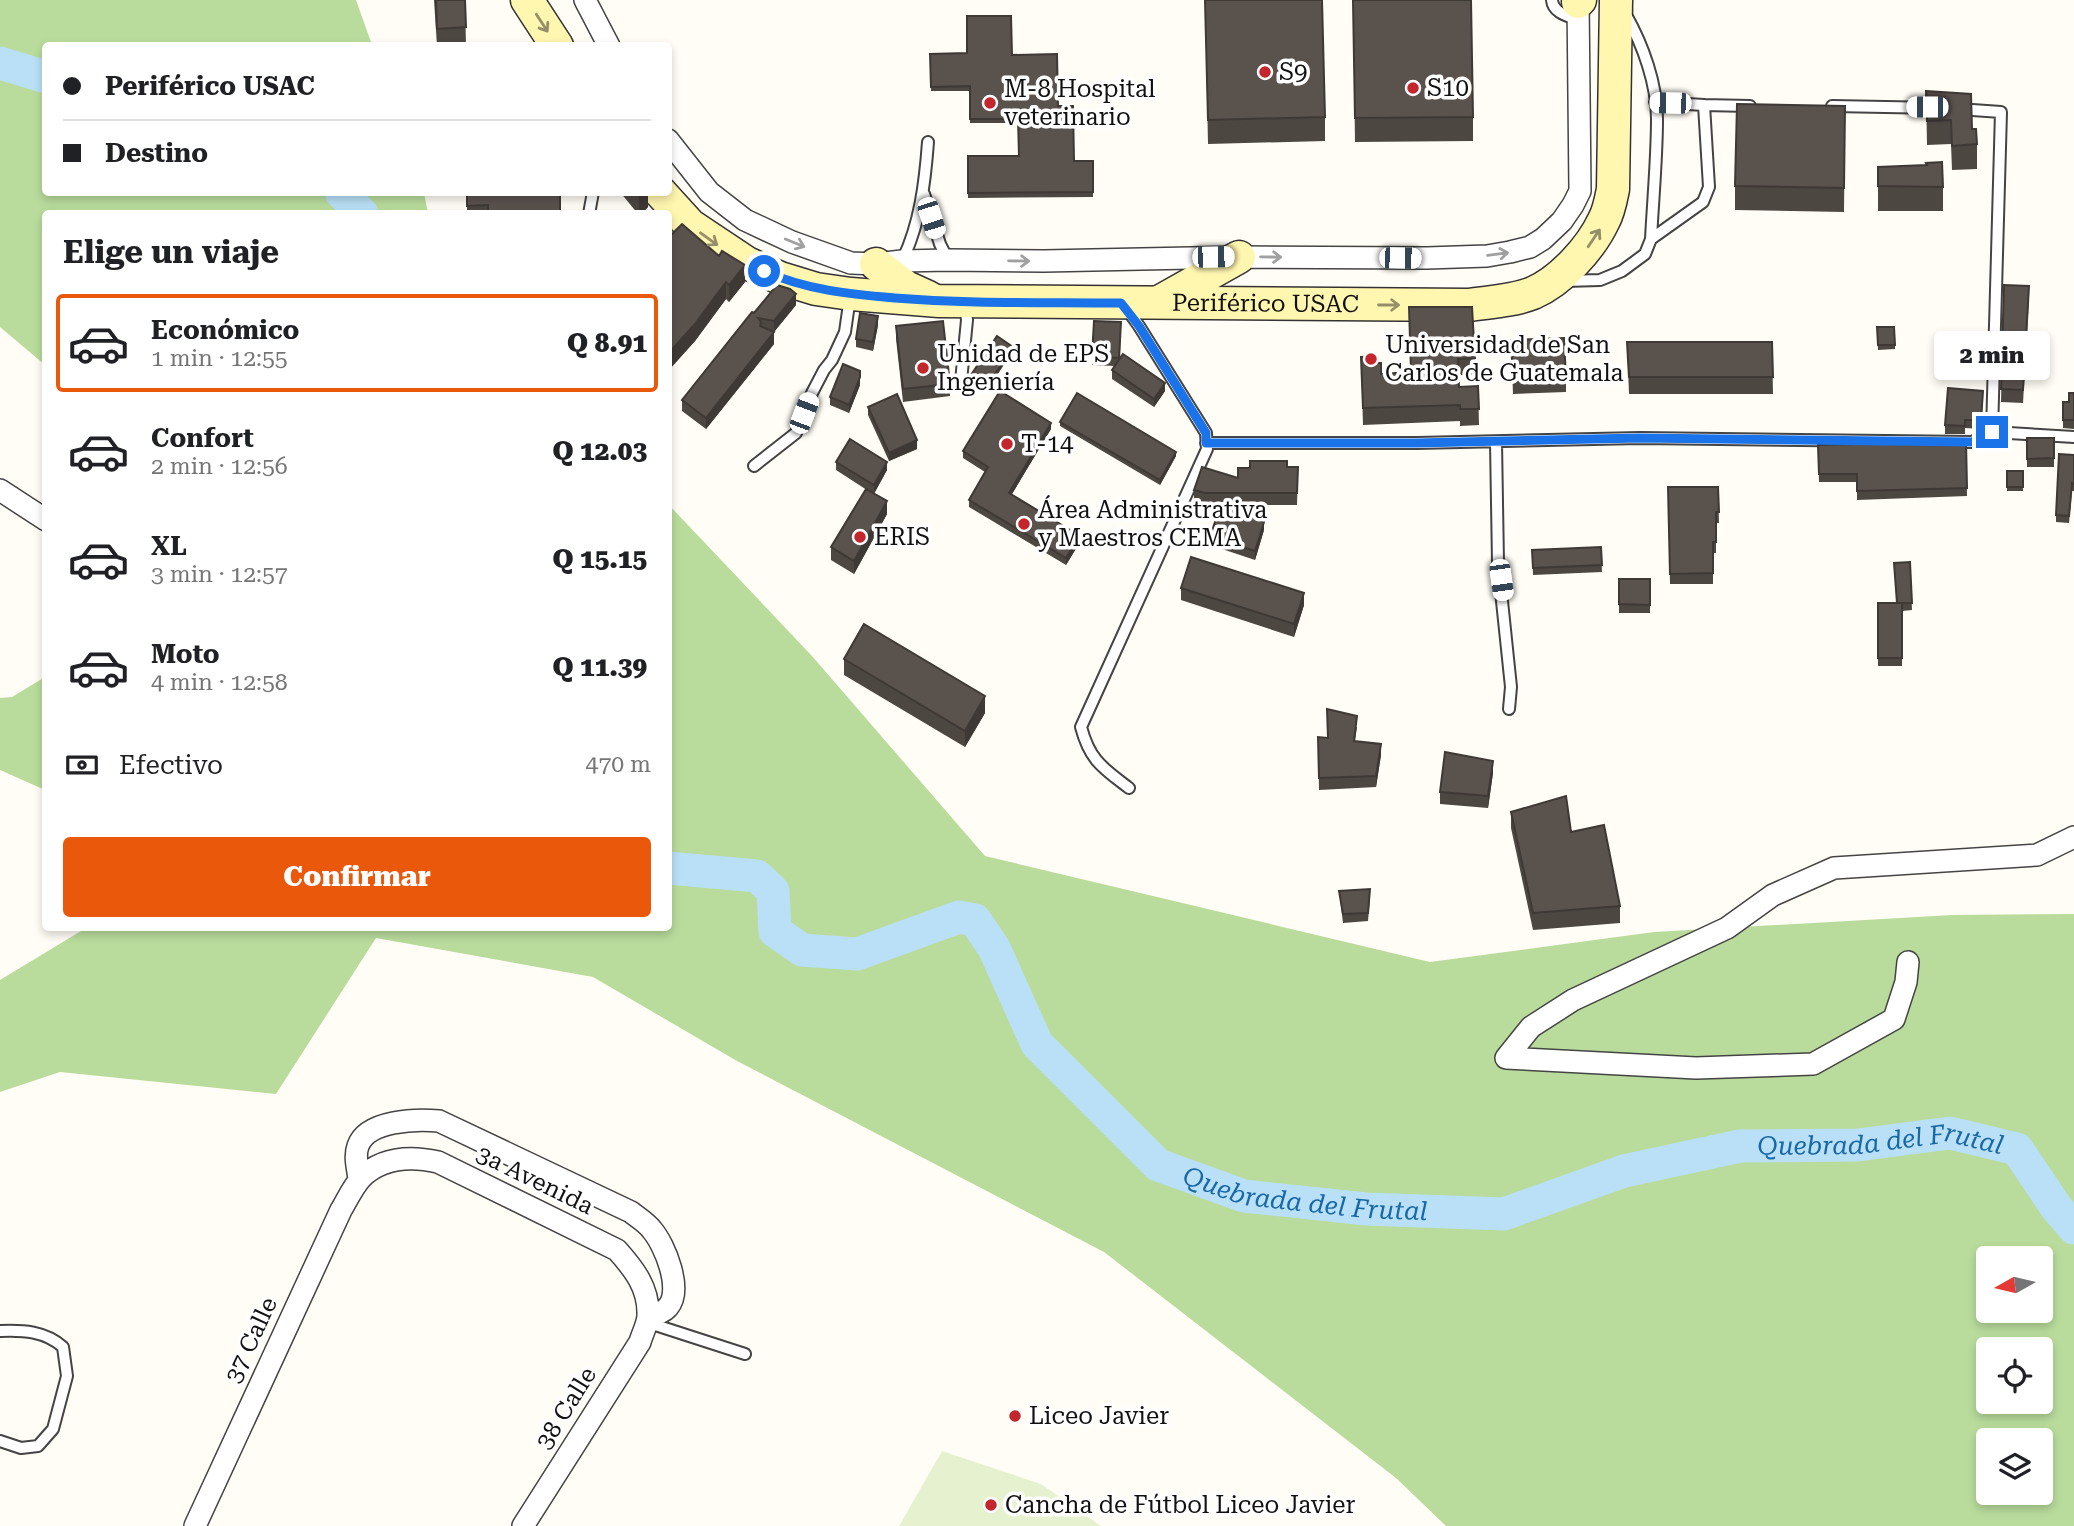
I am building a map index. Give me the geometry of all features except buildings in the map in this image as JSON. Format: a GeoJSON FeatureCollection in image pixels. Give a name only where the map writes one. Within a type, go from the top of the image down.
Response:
{"type":"FeatureCollection","features":[{"type":"Feature","properties":{"kind":"street"},"geometry":{"type":"LineString","coordinates":[[527,0],[554,42]]}},
{"type":"Feature","properties":{"kind":"street"},"geometry":{"type":"LineString","coordinates":[[585,0],[607,42]]}},
{"type":"Feature","properties":{"kind":"street","name":"Periférico USAC"},"geometry":{"type":"LineString","coordinates":[[664,196],[690,225],[747,263],[792,282],[850,294],[952,301],[1121,303],[1469,305],[1507,300],[1532,293],[1555,281],[1593,242],[1606,218],[1613,189],[1616,0]]}},
{"type":"Feature","properties":{"kind":"street","name":"Periférico USAC"},"geometry":{"type":"LineString","coordinates":[[672,145],[709,192],[745,220],[792,242],[851,263],[1487,256],[1530,247],[1543,239],[1562,221],[1580,191],[1574,4]]}},
{"type":"Feature","properties":{"kind":"street"},"geometry":{"type":"LineString","coordinates":[[1158,303],[1239,257]]}},
{"type":"Feature","properties":{"kind":"street"},"geometry":{"type":"LineString","coordinates":[[889,263],[906,287],[952,301]]}},
{"type":"Feature","properties":{"kind":"street"},"geometry":{"type":"LineString","coordinates":[[0,490],[42,517]]}},
{"type":"Feature","properties":{"kind":"street"},"geometry":{"type":"LineString","coordinates":[[1908,961],[1906,982],[1894,1019],[1813,1064],[1696,1068],[1506,1058],[1531,1027],[1573,1000],[1727,928],[1773,895],[1834,868],[2037,855],[2074,837]]}},
{"type":"Feature","properties":{"kind":"street"},"geometry":{"type":"LineString","coordinates":[[359,1180],[356,1158],[358,1143],[372,1130],[396,1122],[420,1119],[439,1121],[631,1212],[652,1230],[667,1258],[674,1283],[673,1299],[666,1310],[647,1319]]}},
{"type":"Feature","properties":{"kind":"street","name":"3a Avenida"},"geometry":{"type":"LineString","coordinates":[[359,1180],[374,1167],[394,1159],[421,1158],[438,1162],[617,1250],[635,1270],[643,1287],[647,1319]]}},
{"type":"Feature","properties":{"kind":"street","name":"37 Calle"},"geometry":{"type":"LineString","coordinates":[[195,1526],[341,1210],[359,1180]]}},
{"type":"Feature","properties":{"kind":"street","name":"38 Calle"},"geometry":{"type":"LineString","coordinates":[[523,1526],[640,1342],[647,1319]]}},
{"type":"Feature","properties":{"kind":"lane"},"geometry":{"type":"LineString","coordinates":[[1555,281],[1600,280],[1622,271],[1645,254],[1651,239],[1657,117],[1655,102],[1638,36],[1616,0]]}},
{"type":"Feature","properties":{"kind":"lane"},"geometry":{"type":"LineString","coordinates":[[1655,102],[1759,106]]}},
{"type":"Feature","properties":{"kind":"lane"},"geometry":{"type":"LineString","coordinates":[[1651,239],[1703,202],[1709,187],[1704,105]]}},
{"type":"Feature","properties":{"kind":"lane"},"geometry":{"type":"LineString","coordinates":[[1815,106],[1927,107],[2001,112],[1992,432]]}},
{"type":"Feature","properties":{"kind":"lane"},"geometry":{"type":"LineString","coordinates":[[889,263],[911,243],[923,192],[928,142]]}},
{"type":"Feature","properties":{"kind":"lane"},"geometry":{"type":"LineString","coordinates":[[923,192],[948,260]]}},
{"type":"Feature","properties":{"kind":"lane"},"geometry":{"type":"LineString","coordinates":[[754,466],[796,433],[812,393],[845,332],[850,294]]}},
{"type":"Feature","properties":{"kind":"lane"},"geometry":{"type":"LineString","coordinates":[[952,301],[967,320],[961,381]]}},
{"type":"Feature","properties":{"kind":"lane"},"geometry":{"type":"LineString","coordinates":[[1121,303],[1139,326],[1206,433],[1207,449],[1080,727],[1086,747],[1100,765],[1129,788]]}},
{"type":"Feature","properties":{"kind":"lane"},"geometry":{"type":"LineString","coordinates":[[1206,443],[1496,442],[1653,438],[1972,442],[1992,432],[2074,437]]}},
{"type":"Feature","properties":{"kind":"lane"},"geometry":{"type":"LineString","coordinates":[[1496,442],[1498,563],[1511,687],[1509,709]]}},
{"type":"Feature","properties":{"kind":"lane"},"geometry":{"type":"LineString","coordinates":[[647,1319],[745,1354]]}},
{"type":"Feature","properties":{"kind":"lane"},"geometry":{"type":"LineString","coordinates":[[0,1331],[19,1330],[51,1336],[63,1347],[67,1376],[53,1429],[38,1446],[21,1448],[0,1441]]}},
{"type":"Feature","properties":{"kind":"green space"},"geometry":{"type":"Polygon","coordinates":[[[0,0],[356,0],[371,42],[42,42],[42,196],[425,196],[427,210],[42,210],[42,362],[0,327],[0,0]]]}},
{"type":"Feature","properties":{"kind":"green space"},"geometry":{"type":"Polygon","coordinates":[[[672,508],[812,656],[985,856],[1430,962],[1654,932],[1952,915],[2074,914],[2074,1526],[1446,1526],[1396,1478],[1104,1252],[737,1061],[593,977],[376,938],[276,1094],[60,1072],[0,1092],[0,980],[81,931],[672,931],[672,508]]]}},
{"type":"Feature","properties":{"kind":"green space"},"geometry":{"type":"Polygon","coordinates":[[[42,679],[42,789],[0,770],[0,698],[12,697],[42,679]]]}},
{"type":"Feature","properties":{"kind":"green space","name":"Cancha de Fútbol Liceo Javier"},"geometry":{"type":"Polygon","coordinates":[[[942,1451],[1041,1484],[1101,1526],[899,1526],[942,1451]]]}},
{"type":"Feature","properties":{"kind":"waterway"},"geometry":{"type":"LineString","coordinates":[[0,63],[42,76]]}},
{"type":"Feature","properties":{"kind":"waterway"},"geometry":{"type":"LineString","coordinates":[[345,196],[358,210]]}},
{"type":"Feature","properties":{"kind":"waterway","name":"Quebrada del Frutal"},"geometry":{"type":"LineString","coordinates":[[672,868],[757,876],[773,891],[775,931],[802,950],[857,954],[959,917],[975,920],[994,948],[1037,1044],[1158,1165],[1244,1196],[1366,1209],[1504,1214],[1624,1171],[1740,1146],[1858,1145],[1950,1133],[2017,1149],[2056,1207],[2074,1228]]}},
{"type":"Feature","properties":{"kind":"place","name":"S9"},"geometry":{"type":"Point","coordinates":[1265,72]}},
{"type":"Feature","properties":{"kind":"place","name":"S10"},"geometry":{"type":"Point","coordinates":[1413,88]}},
{"type":"Feature","properties":{"kind":"place","name":"M-8 Hospital veterinario"},"geometry":{"type":"Point","coordinates":[990,103]}},
{"type":"Feature","properties":{"kind":"place","name":"Universidad de San Carlos de Guatemala"},"geometry":{"type":"Point","coordinates":[1371,359]}},
{"type":"Feature","properties":{"kind":"place","name":"Unidad de EPS Ingeniería"},"geometry":{"type":"Point","coordinates":[923,368]}},
{"type":"Feature","properties":{"kind":"place","name":"T-14"},"geometry":{"type":"Point","coordinates":[1007,444]}},
{"type":"Feature","properties":{"kind":"place","name":"Área Administrativa y Maestros CEMA"},"geometry":{"type":"Point","coordinates":[1024,524]}},
{"type":"Feature","properties":{"kind":"place","name":"ERIS"},"geometry":{"type":"Point","coordinates":[860,537]}},
{"type":"Feature","properties":{"kind":"place","name":"Liceo Javier"},"geometry":{"type":"Point","coordinates":[1015,1416]}},
{"type":"Feature","properties":{"kind":"place","name":"Cancha de Fútbol Liceo Javier"},"geometry":{"type":"Point","coordinates":[991,1505]}},
{"type":"Feature","properties":{"kind":"route"},"geometry":{"type":"LineString","coordinates":[[764,271],[816,289],[850,294],[939,301],[1121,303],[1139,326],[1206,433],[1206,443],[1417,443],[1640,438],[1972,442],[1992,432]]}}]}
